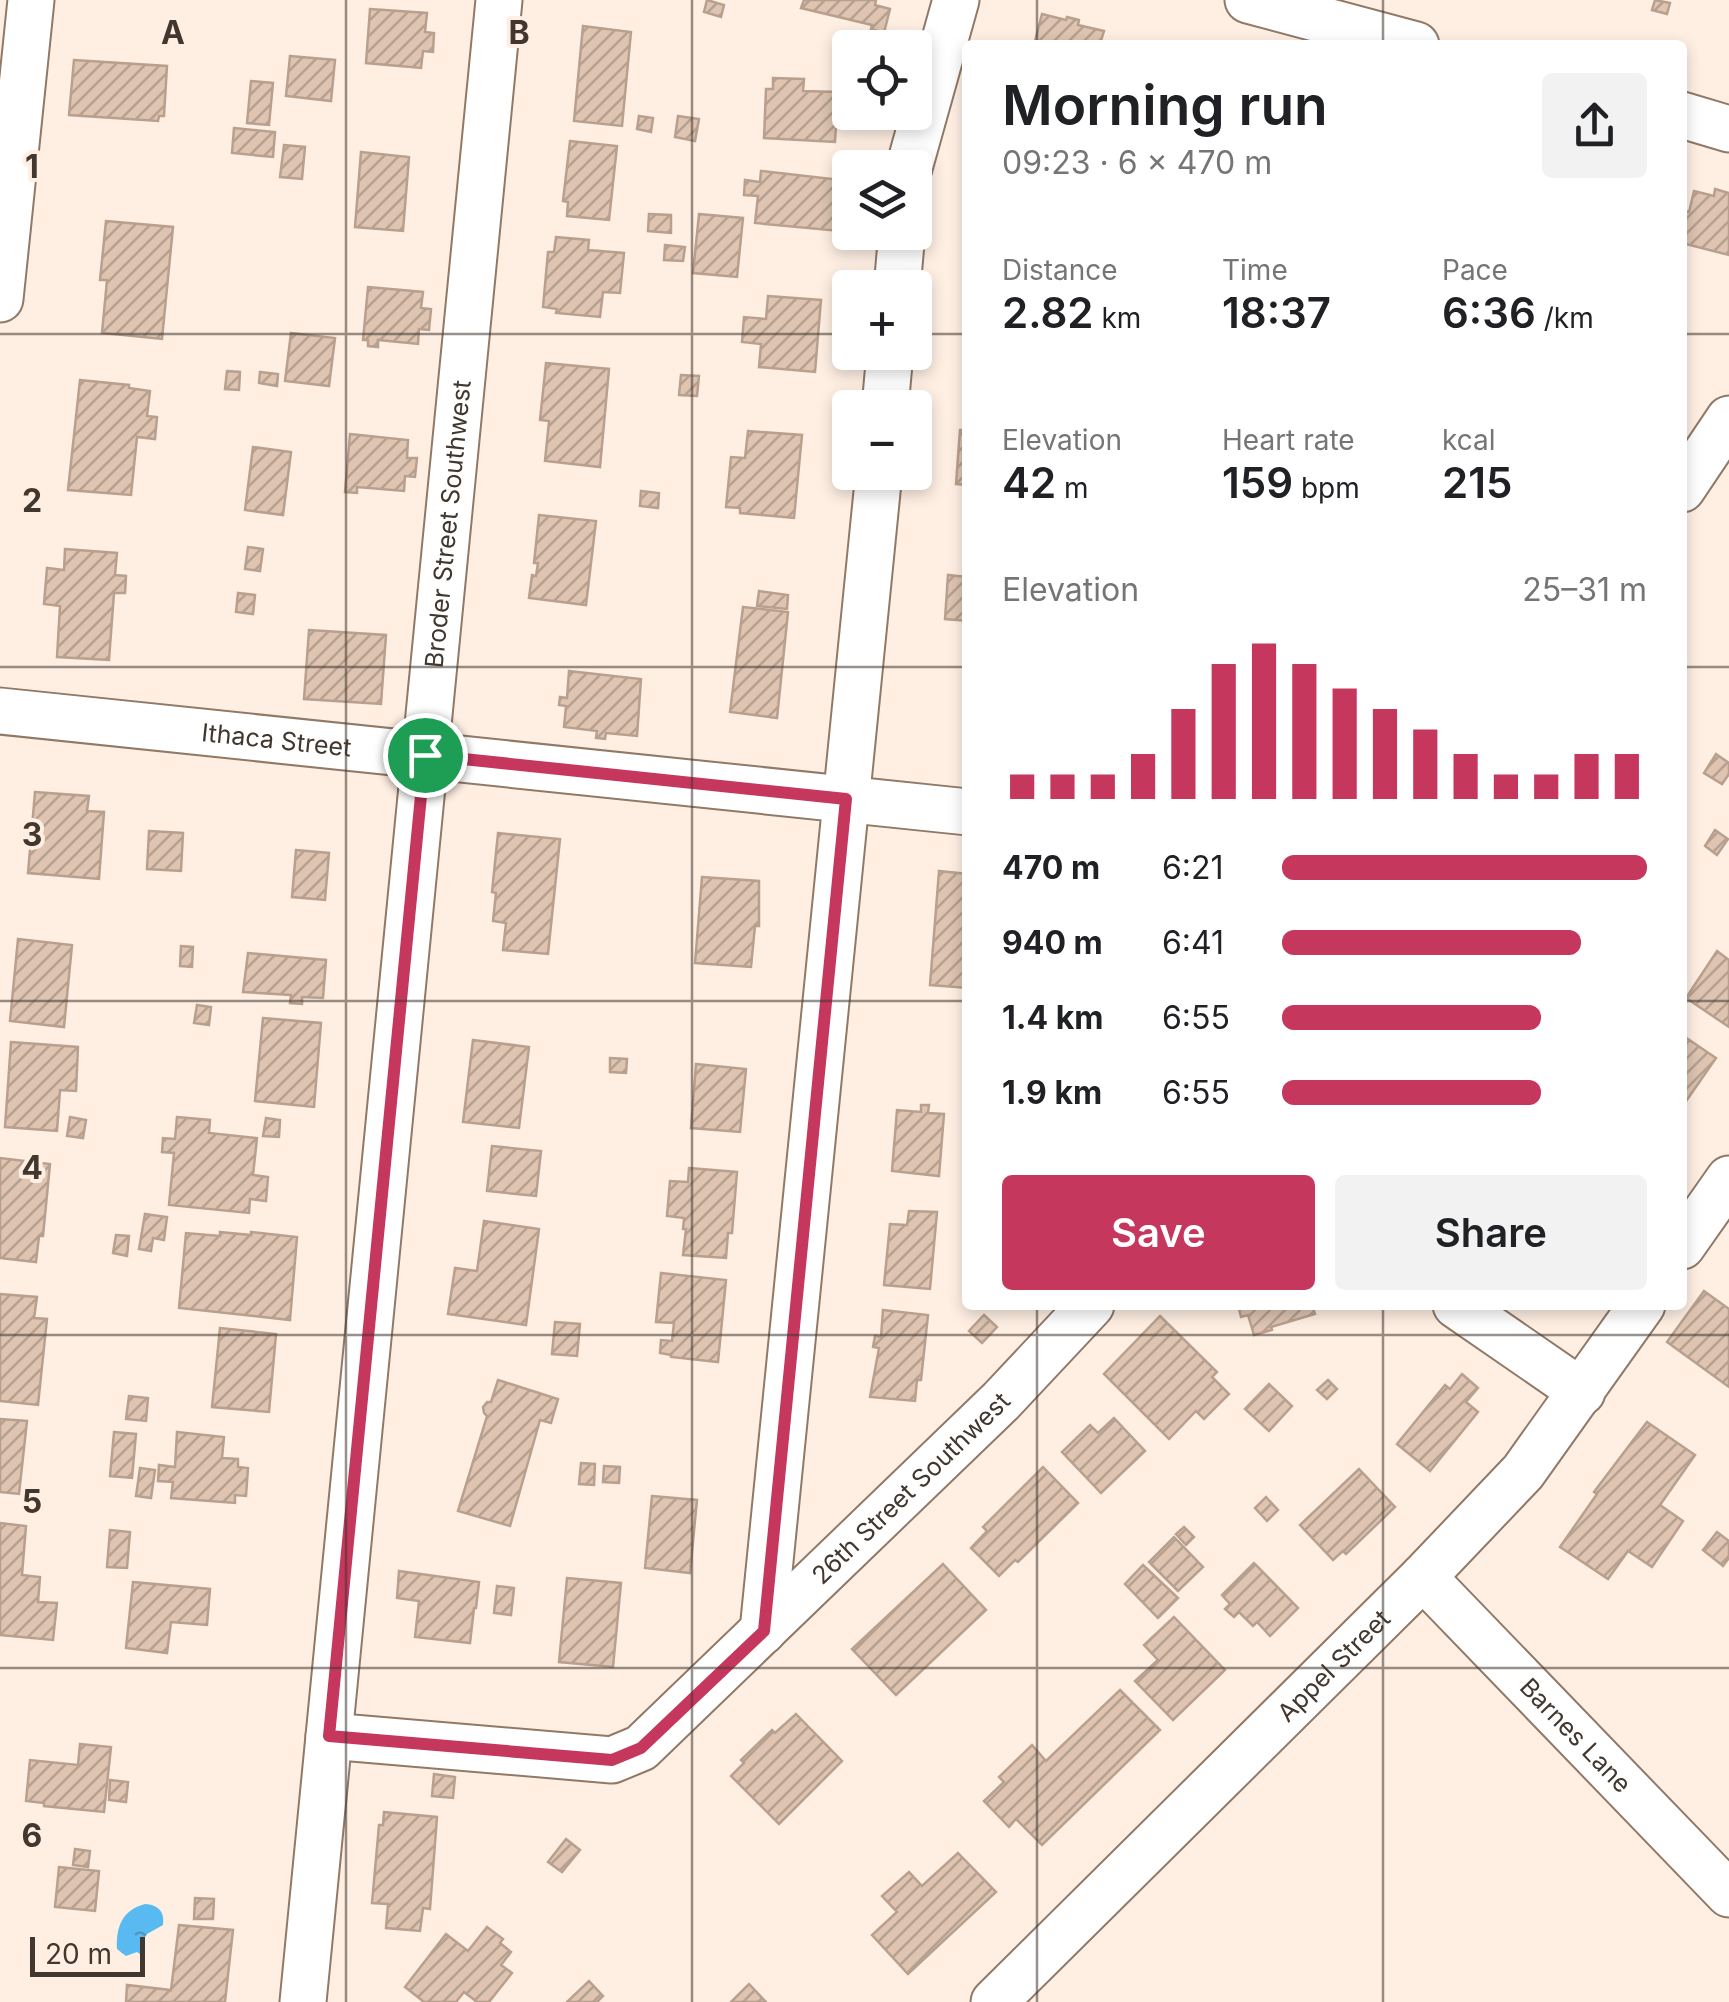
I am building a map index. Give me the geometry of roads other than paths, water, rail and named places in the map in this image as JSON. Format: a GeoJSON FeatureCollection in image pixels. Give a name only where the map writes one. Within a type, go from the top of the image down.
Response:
{"type":"FeatureCollection","features":[{"type":"Feature","properties":{"kind":"street"},"geometry":{"type":"LineString","coordinates":[[0,299],[31,0]]}},
{"type":"Feature","properties":{"kind":"street","name":"Broder Street Southwest"},"geometry":{"type":"LineString","coordinates":[[303,2002],[499,0]]}},
{"type":"Feature","properties":{"kind":"street"},"geometry":{"type":"LineString","coordinates":[[914,150],[956,0]]}},
{"type":"Feature","properties":{"kind":"street"},"geometry":{"type":"LineString","coordinates":[[1248,0],[1389,31]]}},
{"type":"Feature","properties":{"kind":"street"},"geometry":{"type":"LineString","coordinates":[[1687,117],[1729,128]]}},
{"type":"Feature","properties":{"kind":"street"},"geometry":{"type":"LineString","coordinates":[[1687,482],[1729,419]]}},
{"type":"Feature","properties":{"kind":"street"},"geometry":{"type":"LineString","coordinates":[[764,1631],[876,490]]}},
{"type":"Feature","properties":{"kind":"street","name":"Ithaca Street"},"geometry":{"type":"LineString","coordinates":[[0,711],[962,811]]}},
{"type":"Feature","properties":{"kind":"street"},"geometry":{"type":"LineString","coordinates":[[1687,1239],[1729,1179]]}},
{"type":"Feature","properties":{"kind":"street","name":"26th Street Southwest"},"geometry":{"type":"LineString","coordinates":[[329,1736],[612,1760],[641,1748],[1001,1400],[1085,1310]]}},
{"type":"Feature","properties":{"kind":"street"},"geometry":{"type":"LineString","coordinates":[[1463,1310],[1582,1392]]}},
{"type":"Feature","properties":{"kind":"street","name":"Appel Street"},"geometry":{"type":"LineString","coordinates":[[994,2002],[1423,1577],[1523,1472],[1639,1310]]}},
{"type":"Feature","properties":{"kind":"street","name":"Barnes Lane"},"geometry":{"type":"LineString","coordinates":[[1423,1577],[1729,1894]]}},
{"type":"Feature","properties":{"kind":"water"},"geometry":{"type":"Polygon","coordinates":[[[145,1904],[160,1910],[163,1925],[147,1934],[140,1954],[126,1956],[117,1949],[119,1927],[131,1910],[145,1904]]]}}]}
